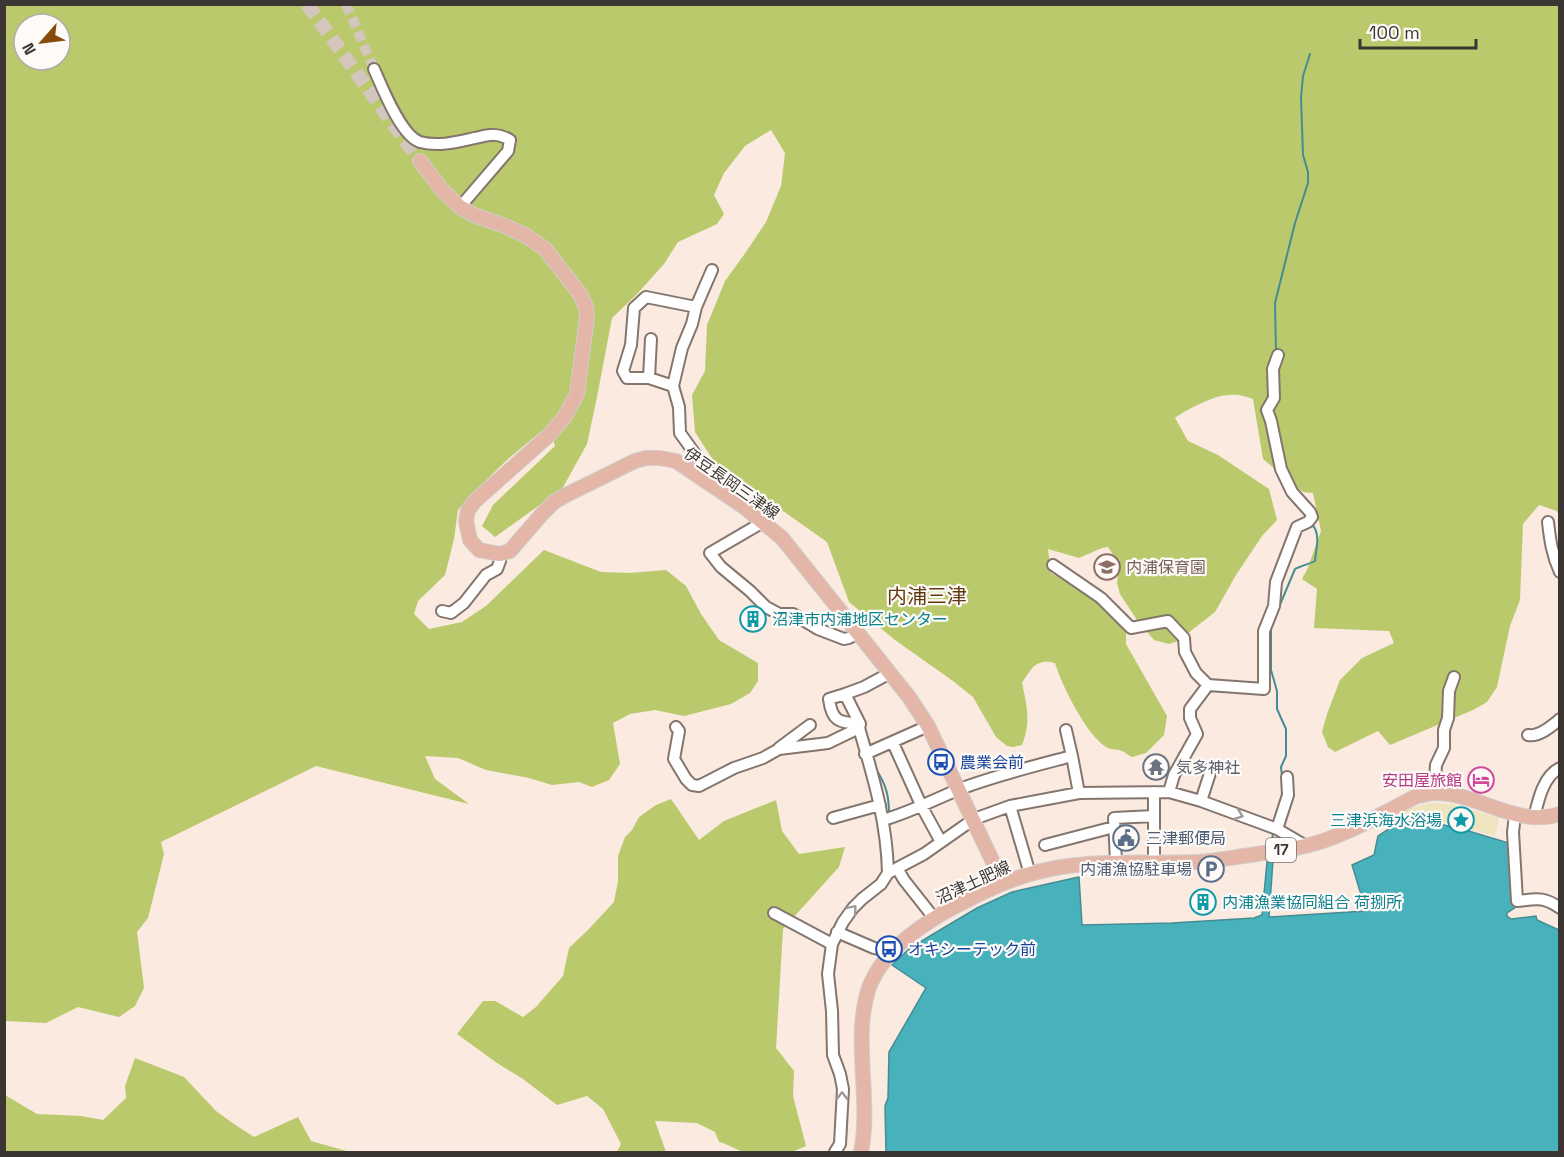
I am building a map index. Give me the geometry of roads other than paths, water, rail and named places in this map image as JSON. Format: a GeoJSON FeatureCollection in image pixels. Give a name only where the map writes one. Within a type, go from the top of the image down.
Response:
{"type":"FeatureCollection","features":[{"type":"Feature","properties":{"kind":"main road"},"geometry":{"type":"LineString","coordinates":[[420,161],[443,191],[460,207],[474,215],[525,235],[545,249],[580,294],[586,307],[587,317],[577,394],[564,418],[547,437],[475,501],[468,510],[466,521],[470,540],[479,550],[500,554]]}},
{"type":"Feature","properties":{"kind":"main road","name":"伊豆長岡三津線"},"geometry":{"type":"LineString","coordinates":[[500,554],[510,551],[542,514],[554,502],[566,495],[635,461],[646,458],[676,461],[717,488],[782,538],[909,697],[928,726],[1003,883]]}},
{"type":"Feature","properties":{"kind":"main road","name":"沼津土肥線"},"geometry":{"type":"LineString","coordinates":[[861,1152],[864,1101],[863,1012],[873,979],[891,952],[929,922],[971,897],[1003,883],[1051,869],[1089,864],[1199,862],[1306,846],[1332,838],[1417,796],[1434,793],[1458,796],[1515,815],[1556,818]]}},
{"type":"Feature","properties":{"kind":"street"},"geometry":{"type":"LineString","coordinates":[[374,69],[402,126],[418,141],[440,145],[490,135],[502,135],[510,140],[508,151],[460,207]]}},
{"type":"Feature","properties":{"kind":"street"},"geometry":{"type":"LineString","coordinates":[[712,270],[682,348],[673,386],[679,407],[680,433],[717,488]]}},
{"type":"Feature","properties":{"kind":"street"},"geometry":{"type":"LineString","coordinates":[[673,386],[649,378],[627,378],[623,371],[631,345],[634,308],[646,297],[696,308]]}},
{"type":"Feature","properties":{"kind":"street"},"geometry":{"type":"LineString","coordinates":[[649,378],[651,339]]}},
{"type":"Feature","properties":{"kind":"street"},"geometry":{"type":"LineString","coordinates":[[1053,565],[1101,598],[1131,628],[1168,621],[1184,638],[1185,652],[1196,673],[1208,685],[1264,688],[1267,670],[1264,631],[1274,606],[1276,582],[1297,527],[1310,520],[1310,512],[1292,492],[1281,469],[1269,415],[1274,398],[1273,369],[1278,355]]}},
{"type":"Feature","properties":{"kind":"street"},"geometry":{"type":"LineString","coordinates":[[762,522],[710,553],[721,567],[766,607],[779,615],[793,614],[818,629],[844,639],[858,633]]}},
{"type":"Feature","properties":{"kind":"street"},"geometry":{"type":"LineString","coordinates":[[1548,522],[1552,552],[1560,572]]}},
{"type":"Feature","properties":{"kind":"street"},"geometry":{"type":"LineString","coordinates":[[442,611],[451,613],[464,603],[486,575],[497,569],[500,554]]}},
{"type":"Feature","properties":{"kind":"street"},"geometry":{"type":"LineString","coordinates":[[859,726],[838,721],[832,715],[829,699],[864,687],[890,673]]}},
{"type":"Feature","properties":{"kind":"street"},"geometry":{"type":"LineString","coordinates":[[1434,793],[1436,765],[1444,748],[1449,691],[1454,677]]}},
{"type":"Feature","properties":{"kind":"street"},"geometry":{"type":"LineString","coordinates":[[1169,792],[1174,775],[1197,734],[1190,718],[1190,709],[1208,685]]}},
{"type":"Feature","properties":{"kind":"street"},"geometry":{"type":"LineString","coordinates":[[845,694],[859,726],[872,770],[893,870],[904,880],[929,922]]}},
{"type":"Feature","properties":{"kind":"street"},"geometry":{"type":"LineString","coordinates":[[1528,735],[1533,736],[1560,719]]}},
{"type":"Feature","properties":{"kind":"street"},"geometry":{"type":"LineString","coordinates":[[676,727],[679,731],[674,759],[686,779],[692,785],[699,786],[734,768],[763,758],[810,725]]}},
{"type":"Feature","properties":{"kind":"street"},"geometry":{"type":"LineString","coordinates":[[779,748],[828,743],[859,726]]}},
{"type":"Feature","properties":{"kind":"street"},"geometry":{"type":"LineString","coordinates":[[866,754],[928,726]]}},
{"type":"Feature","properties":{"kind":"street"},"geometry":{"type":"LineString","coordinates":[[1066,730],[1079,792]]}},
{"type":"Feature","properties":{"kind":"street"},"geometry":{"type":"LineString","coordinates":[[893,743],[922,807],[941,842]]}},
{"type":"Feature","properties":{"kind":"street"},"geometry":{"type":"LineString","coordinates":[[883,820],[922,807],[1001,774],[1072,756]]}},
{"type":"Feature","properties":{"kind":"street"},"geometry":{"type":"LineString","coordinates":[[1201,801],[1212,766]]}},
{"type":"Feature","properties":{"kind":"street"},"geometry":{"type":"LineString","coordinates":[[1534,818],[1547,780],[1551,773],[1560,768]]}},
{"type":"Feature","properties":{"kind":"street"},"geometry":{"type":"LineString","coordinates":[[1277,829],[1288,795],[1287,777]]}},
{"type":"Feature","properties":{"kind":"street"},"geometry":{"type":"LineString","coordinates":[[835,1152],[840,1144],[843,1089],[833,1055],[828,975],[832,944],[853,908],[881,884],[893,870],[924,854],[974,819],[1010,806],[1079,792],[1169,792],[1201,801],[1277,829],[1306,846]]}},
{"type":"Feature","properties":{"kind":"street"},"geometry":{"type":"LineString","coordinates":[[1154,792],[1154,862]]}},
{"type":"Feature","properties":{"kind":"street"},"geometry":{"type":"LineString","coordinates":[[833,818],[880,805]]}},
{"type":"Feature","properties":{"kind":"street"},"geometry":{"type":"LineString","coordinates":[[1010,806],[1030,874]]}},
{"type":"Feature","properties":{"kind":"street"},"geometry":{"type":"LineString","coordinates":[[1515,815],[1513,832],[1517,901],[1541,899],[1550,901],[1560,908]]}},
{"type":"Feature","properties":{"kind":"street"},"geometry":{"type":"LineString","coordinates":[[1116,863],[1114,818],[1154,816]]}},
{"type":"Feature","properties":{"kind":"street"},"geometry":{"type":"LineString","coordinates":[[1045,845],[1114,827]]}},
{"type":"Feature","properties":{"kind":"street"},"geometry":{"type":"LineString","coordinates":[[774,913],[832,944]]}},
{"type":"Feature","properties":{"kind":"street"},"geometry":{"type":"LineString","coordinates":[[837,932],[874,948],[891,952]]}},
{"type":"Feature","properties":{"kind":"water"},"geometry":{"type":"Polygon","coordinates":[[[1395,822],[1430,822],[1512,844],[1516,907],[1507,913],[1507,916],[1511,919],[1536,916],[1537,920],[1559,930],[1559,1152],[886,1152],[885,1106],[888,1098],[889,1052],[926,988],[892,965],[910,948],[977,908],[1012,892],[1079,877],[1082,925],[1254,918],[1262,915],[1267,862],[1273,860],[1269,917],[1366,911],[1352,865],[1374,855],[1378,836],[1392,827],[1395,822]]]}},
{"type":"Feature","properties":{"kind":"waterway"},"geometry":{"type":"LineString","coordinates":[[1278,352],[1276,351],[1275,303],[1295,223],[1308,183],[1308,172],[1303,155],[1301,97],[1303,76],[1310,54]]}},
{"type":"Feature","properties":{"kind":"waterway"},"geometry":{"type":"LineString","coordinates":[[1279,607],[1295,569],[1315,561],[1317,537],[1312,524]]}},
{"type":"Feature","properties":{"kind":"waterway"},"geometry":{"type":"LineString","coordinates":[[1276,616],[1271,629],[1271,670],[1277,691],[1277,709],[1286,729],[1286,756],[1281,767],[1282,776]]}},
{"type":"Feature","properties":{"kind":"waterway"},"geometry":{"type":"LineString","coordinates":[[876,769],[886,790],[889,814]]}},
{"type":"Feature","properties":{"kind":"waterway"},"geometry":{"type":"LineString","coordinates":[[1272,845],[1273,832]]}},
{"type":"Feature","properties":{"kind":"tunnel"},"geometry":{"type":"LineString","coordinates":[[307,4],[420,161]]}},
{"type":"Feature","properties":{"kind":"tunnel"},"geometry":{"type":"LineString","coordinates":[[346,4],[374,69]]}},
{"type":"Feature","properties":{"kind":"place","name":"内浦保育園"},"geometry":{"type":"Point","coordinates":[1107,567]}},
{"type":"Feature","properties":{"kind":"place","name":"沼津市内浦地区センター"},"geometry":{"type":"Point","coordinates":[753,619]}},
{"type":"Feature","properties":{"kind":"place","name":"農業会前"},"geometry":{"type":"Point","coordinates":[941,762]}},
{"type":"Feature","properties":{"kind":"place","name":"気多神社"},"geometry":{"type":"Point","coordinates":[1156,767]}},
{"type":"Feature","properties":{"kind":"place","name":"安田屋旅館"},"geometry":{"type":"Point","coordinates":[1481,780]}},
{"type":"Feature","properties":{"kind":"place","name":"三津浜海水浴場"},"geometry":{"type":"Point","coordinates":[1461,820]}},
{"type":"Feature","properties":{"kind":"place","name":"三津郵便局"},"geometry":{"type":"Point","coordinates":[1126,838]}},
{"type":"Feature","properties":{"kind":"place","name":"内浦漁協駐車場"},"geometry":{"type":"Point","coordinates":[1211,869]}},
{"type":"Feature","properties":{"kind":"place","name":"内浦漁業協同組合 荷捌所"},"geometry":{"type":"Point","coordinates":[1203,902]}},
{"type":"Feature","properties":{"kind":"place","name":"オキシーテック前"},"geometry":{"type":"Point","coordinates":[889,949]}},
{"type":"Feature","properties":{"kind":"district","name":"内浦三津"},"geometry":{"type":"Point","coordinates":[927,596]}}]}
